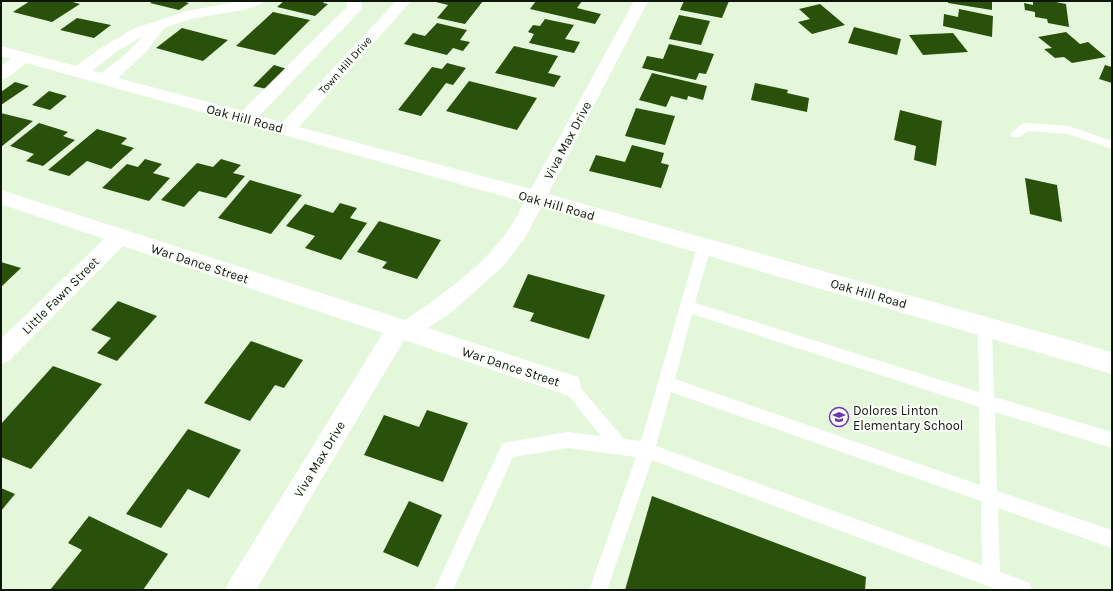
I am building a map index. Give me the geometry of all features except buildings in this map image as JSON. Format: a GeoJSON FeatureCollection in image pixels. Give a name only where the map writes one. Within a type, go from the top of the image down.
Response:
{"type":"FeatureCollection","features":[{"type":"Feature","properties":{"kind":"street"},"geometry":{"type":"LineString","coordinates":[[200,1],[229,8]]}},
{"type":"Feature","properties":{"kind":"street"},"geometry":{"type":"LineString","coordinates":[[79,72],[110,49],[140,31],[192,14],[229,8],[257,1]]}},
{"type":"Feature","properties":{"kind":"street"},"geometry":{"type":"LineString","coordinates":[[246,118],[356,8],[354,1]]}},
{"type":"Feature","properties":{"kind":"street","name":"Town Hill Drive"},"geometry":{"type":"LineString","coordinates":[[287,129],[404,1]]}},
{"type":"Feature","properties":{"kind":"street","name":"Viva Max Drive"},"geometry":{"type":"LineString","coordinates":[[240,590],[403,330],[444,305],[496,260],[518,232],[641,1]]}},
{"type":"Feature","properties":{"kind":"street"},"geometry":{"type":"LineString","coordinates":[[105,80],[141,50],[152,37],[159,24]]}},
{"type":"Feature","properties":{"kind":"street","name":"Oak Hill Road"},"geometry":{"type":"LineString","coordinates":[[1,51],[536,198],[1112,363]]}},
{"type":"Feature","properties":{"kind":"street"},"geometry":{"type":"LineString","coordinates":[[1,74],[24,57]]}},
{"type":"Feature","properties":{"kind":"street","name":"War Dance Street"},"geometry":{"type":"LineString","coordinates":[[1,197],[568,385]]}},
{"type":"Feature","properties":{"kind":"street","name":"Little Fawn Street"},"geometry":{"type":"LineString","coordinates":[[1,354],[119,236]]}},
{"type":"Feature","properties":{"kind":"lane"},"geometry":{"type":"LineString","coordinates":[[1016,134],[1026,128],[1069,130],[1112,145]]}},
{"type":"Feature","properties":{"kind":"lane"},"geometry":{"type":"LineString","coordinates":[[598,590],[647,450],[704,246]]}},
{"type":"Feature","properties":{"kind":"lane"},"geometry":{"type":"LineString","coordinates":[[687,306],[987,402],[1112,440]]}},
{"type":"Feature","properties":{"kind":"lane"},"geometry":{"type":"LineString","coordinates":[[985,327],[991,578]]}},
{"type":"Feature","properties":{"kind":"lane"},"geometry":{"type":"LineString","coordinates":[[666,383],[1112,539]]}},
{"type":"Feature","properties":{"kind":"lane"},"geometry":{"type":"LineString","coordinates":[[568,385],[619,446]]}},
{"type":"Feature","properties":{"kind":"lane"},"geometry":{"type":"LineString","coordinates":[[443,590],[508,450],[568,440],[647,450],[1023,590]]}},
{"type":"Feature","properties":{"kind":"place","name":"Dolores Linton Elementary School"},"geometry":{"type":"Point","coordinates":[839,417]}}]}
